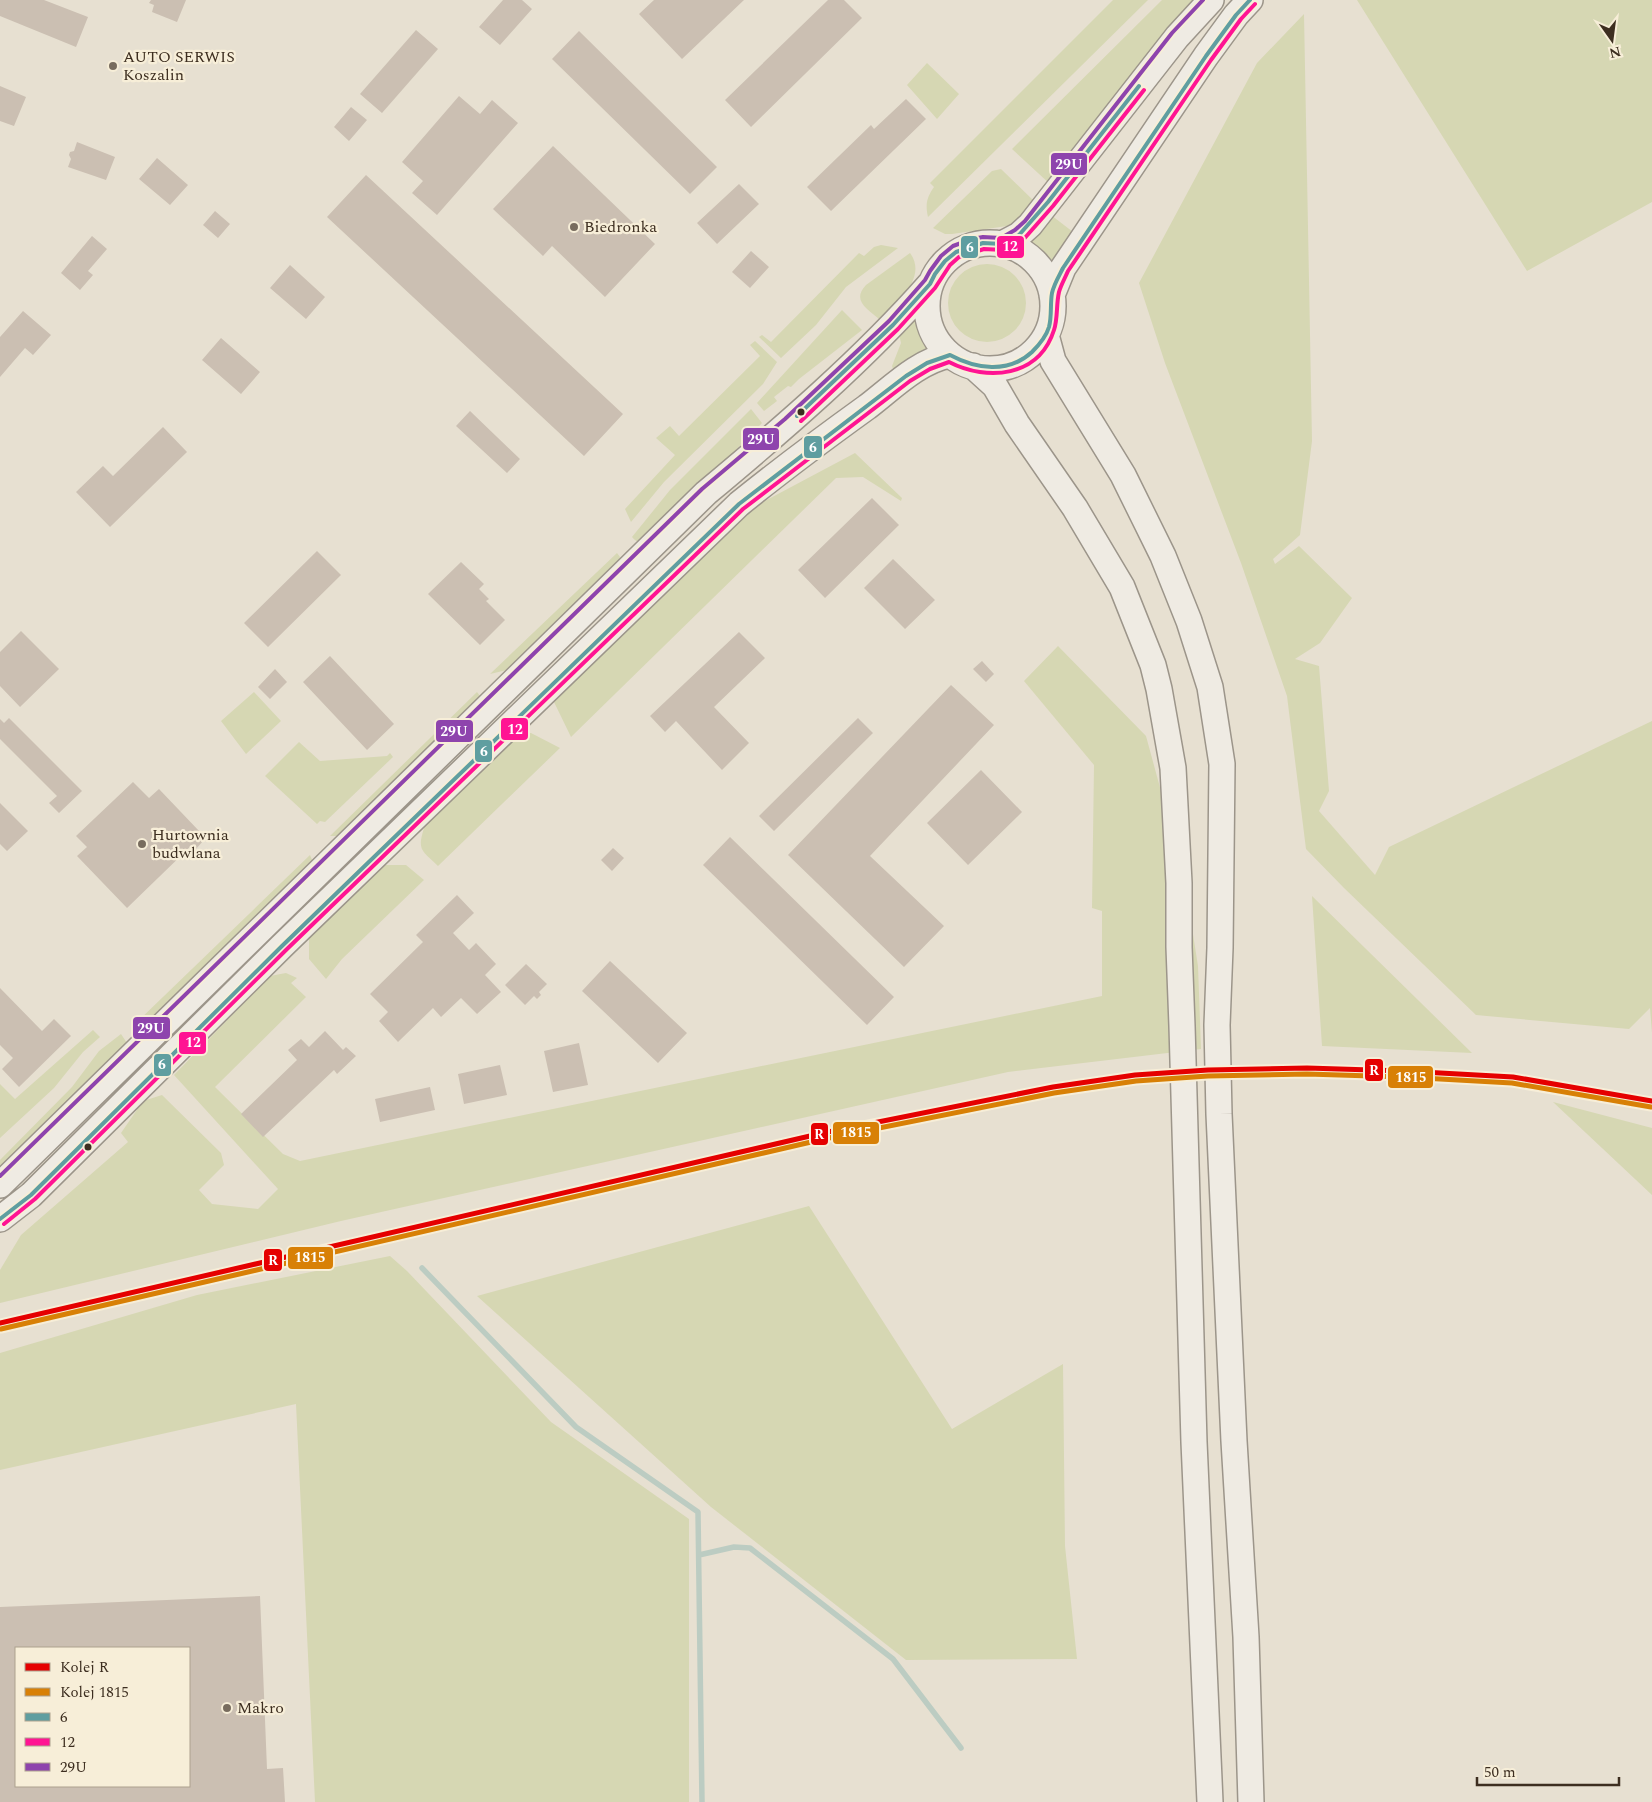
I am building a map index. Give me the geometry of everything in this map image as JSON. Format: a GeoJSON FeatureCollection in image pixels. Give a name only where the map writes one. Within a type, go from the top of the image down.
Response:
{"type":"FeatureCollection","features":[{"type":"Feature","properties":{"kind":"main road"},"geometry":{"type":"LineString","coordinates":[[1002,244],[1019,236],[1030,225],[1177,37],[1211,0]]}},
{"type":"Feature","properties":{"kind":"main road"},"geometry":{"type":"LineString","coordinates":[[973,366],[992,368],[1010,365],[1022,360],[1032,352],[1046,335],[1051,320],[1052,295],[1063,268],[1206,56],[1236,15],[1250,0]]}},
{"type":"Feature","properties":{"kind":"main road"},"geometry":{"type":"LineString","coordinates":[[0,1185],[706,494],[795,418],[893,325],[930,284],[945,261],[956,252],[974,245],[1002,244],[1029,256],[1044,274],[1052,295]]}},
{"type":"Feature","properties":{"kind":"main road"},"geometry":{"type":"LineString","coordinates":[[930,284],[927,303],[929,322],[934,335],[950,355],[973,366],[995,386],[1017,424],[1075,508],[1122,587],[1153,665],[1159,689],[1173,768],[1179,883],[1179,947],[1195,1452],[1210,1802]]}},
{"type":"Feature","properties":{"kind":"main road"},"geometry":{"type":"LineString","coordinates":[[1046,335],[1052,360],[1124,475],[1163,556],[1189,621],[1210,687],[1222,764],[1220,948],[1217,1025],[1219,1114],[1234,1441],[1246,1637],[1251,1802]]}},
{"type":"Feature","properties":{"kind":"main road"},"geometry":{"type":"LineString","coordinates":[[0,1219],[31,1195],[282,946],[739,504],[773,476],[905,377],[932,360],[950,355]]}},
{"type":"Feature","properties":{"kind":"green space"},"geometry":{"type":"Polygon","coordinates":[[[1113,0],[1148,0],[928,217],[927,201],[934,187],[930,183],[1113,0]]]}},
{"type":"Feature","properties":{"kind":"green space"},"geometry":{"type":"Polygon","coordinates":[[[1162,0],[1196,0],[1051,185],[1012,149],[1162,0]]]}},
{"type":"Feature","properties":{"kind":"green space"},"geometry":{"type":"Polygon","coordinates":[[[1357,0],[1652,0],[1652,202],[1527,271],[1357,0]]]}},
{"type":"Feature","properties":{"kind":"green space"},"geometry":{"type":"Polygon","coordinates":[[[1304,14],[1312,441],[1300,535],[1273,559],[1275,564],[1299,546],[1352,598],[1320,643],[1295,659],[1319,666],[1329,791],[1319,811],[1375,875],[1389,847],[1652,721],[1652,1033],[1650,1008],[1629,1029],[1476,1015],[1306,849],[1287,696],[1241,563],[1165,363],[1139,283],[1257,63],[1304,14]]]}},
{"type":"Feature","properties":{"kind":"green space"},"geometry":{"type":"Polygon","coordinates":[[[927,63],[959,94],[937,119],[907,85],[927,63]]]}},
{"type":"Feature","properties":{"kind":"green space"},"geometry":{"type":"Polygon","coordinates":[[[1001,169],[1035,202],[1018,221],[1007,226],[952,234],[945,234],[933,228],[992,171],[1001,169]]]}},
{"type":"Feature","properties":{"kind":"green space"},"geometry":{"type":"Polygon","coordinates":[[[1051,215],[1073,232],[1048,269],[1031,249],[1030,243],[1051,215]]]}},
{"type":"Feature","properties":{"kind":"green space"},"geometry":{"type":"Polygon","coordinates":[[[881,245],[898,248],[846,287],[816,325],[781,358],[759,337],[762,335],[771,342],[859,253],[864,256],[874,247],[881,245]]]}},
{"type":"Feature","properties":{"kind":"green space"},"geometry":{"type":"Polygon","coordinates":[[[910,253],[915,262],[913,281],[902,298],[880,320],[863,304],[860,296],[862,291],[866,285],[910,253]]]}},
{"type":"Feature","properties":{"kind":"green space"},"geometry":{"type":"Polygon","coordinates":[[[987,264],[1002,267],[1015,275],[1023,288],[1026,303],[1023,318],[1015,331],[1002,339],[987,342],[972,339],[959,331],[951,318],[948,303],[951,288],[959,275],[972,267],[987,264]]]}},
{"type":"Feature","properties":{"kind":"green space"},"geometry":{"type":"Polygon","coordinates":[[[842,310],[862,330],[791,387],[788,386],[774,397],[777,401],[764,411],[757,403],[842,310]]]}},
{"type":"Feature","properties":{"kind":"green space"},"geometry":{"type":"Polygon","coordinates":[[[918,313],[921,315],[930,347],[894,372],[892,366],[901,343],[899,334],[918,313]]]}},
{"type":"Feature","properties":{"kind":"green space"},"geometry":{"type":"Polygon","coordinates":[[[755,341],[777,362],[763,384],[664,482],[631,522],[625,509],[675,455],[656,438],[670,426],[679,436],[760,356],[750,345],[755,341]]]}},
{"type":"Feature","properties":{"kind":"green space"},"geometry":{"type":"Polygon","coordinates":[[[751,409],[762,423],[646,542],[638,542],[634,539],[632,537],[670,490],[751,409]]]}},
{"type":"Feature","properties":{"kind":"green space"},"geometry":{"type":"Polygon","coordinates":[[[855,453],[902,498],[901,501],[863,477],[836,478],[571,737],[554,702],[748,510],[855,453]]]}},
{"type":"Feature","properties":{"kind":"green space"},"geometry":{"type":"Polygon","coordinates":[[[617,553],[620,557],[616,568],[511,669],[490,674],[617,553]]]}},
{"type":"Feature","properties":{"kind":"green space"},"geometry":{"type":"Polygon","coordinates":[[[1058,646],[1146,736],[1186,890],[1198,966],[1201,1049],[1008,1072],[341,1221],[0,1303],[0,1270],[21,1235],[128,1142],[121,1133],[143,1101],[162,1095],[221,1153],[224,1165],[199,1190],[212,1204],[258,1209],[278,1189],[174,1075],[270,976],[286,973],[297,978],[291,983],[306,997],[215,1087],[283,1154],[300,1161],[1102,996],[1102,911],[1092,908],[1094,765],[1024,681],[1058,646]]]}},
{"type":"Feature","properties":{"kind":"green space"},"geometry":{"type":"Polygon","coordinates":[[[254,692],[281,721],[246,754],[221,721],[254,692]]]}},
{"type":"Feature","properties":{"kind":"green space"},"geometry":{"type":"Polygon","coordinates":[[[477,692],[480,696],[477,706],[344,836],[330,836],[477,692]]]}},
{"type":"Feature","properties":{"kind":"green space"},"geometry":{"type":"Polygon","coordinates":[[[518,733],[531,733],[560,748],[438,866],[427,856],[422,848],[421,840],[425,825],[518,733]]]}},
{"type":"Feature","properties":{"kind":"green space"},"geometry":{"type":"Polygon","coordinates":[[[299,742],[320,761],[387,756],[390,753],[393,757],[325,822],[320,821],[317,824],[265,776],[299,742]]]}},
{"type":"Feature","properties":{"kind":"green space"},"geometry":{"type":"Polygon","coordinates":[[[310,855],[313,862],[155,1024],[135,1024],[310,855]]]}},
{"type":"Feature","properties":{"kind":"green space"},"geometry":{"type":"Polygon","coordinates":[[[383,865],[406,865],[424,880],[342,959],[326,979],[309,959],[309,938],[383,865]]]}},
{"type":"Feature","properties":{"kind":"green space"},"geometry":{"type":"Polygon","coordinates":[[[1312,896],[1472,1053],[1322,1046],[1312,896]]]}},
{"type":"Feature","properties":{"kind":"green space"},"geometry":{"type":"Polygon","coordinates":[[[93,1030],[100,1037],[83,1052],[54,1088],[0,1138],[0,1084],[15,1099],[93,1030]]]}},
{"type":"Feature","properties":{"kind":"green space"},"geometry":{"type":"Polygon","coordinates":[[[121,1034],[127,1043],[127,1050],[0,1178],[0,1160],[72,1087],[99,1051],[121,1034]]]}},
{"type":"Feature","properties":{"kind":"green space"},"geometry":{"type":"Polygon","coordinates":[[[1553,1102],[1652,1128],[1652,1195],[1553,1102]]]}},
{"type":"Feature","properties":{"kind":"green space"},"geometry":{"type":"Polygon","coordinates":[[[809,1206],[952,1429],[1063,1364],[1065,1546],[1077,1659],[906,1660],[711,1507],[477,1296],[809,1206]]]}},
{"type":"Feature","properties":{"kind":"green space"},"geometry":{"type":"Polygon","coordinates":[[[390,1256],[407,1271],[551,1422],[689,1519],[689,1802],[315,1802],[296,1404],[0,1470],[0,1353],[197,1295],[390,1256]]]}},
{"type":"Feature","properties":{"kind":"building"},"geometry":{"type":"Polygon","coordinates":[[[0,0],[44,0],[88,17],[76,47],[0,16],[0,0]]]}},
{"type":"Feature","properties":{"kind":"building"},"geometry":{"type":"Polygon","coordinates":[[[151,0],[186,0],[177,22],[152,12],[154,5],[149,3],[151,0]]]}},
{"type":"Feature","properties":{"kind":"building"},"geometry":{"type":"Polygon","coordinates":[[[503,0],[522,0],[532,9],[500,45],[479,27],[503,0]]]}},
{"type":"Feature","properties":{"kind":"building"},"geometry":{"type":"Polygon","coordinates":[[[654,0],[744,0],[682,59],[639,14],[654,0]]]}},
{"type":"Feature","properties":{"kind":"building"},"geometry":{"type":"Polygon","coordinates":[[[828,0],[844,0],[862,18],[751,127],[725,100],[828,0]]]}},
{"type":"Feature","properties":{"kind":"building"},"geometry":{"type":"Polygon","coordinates":[[[416,30],[438,49],[382,113],[360,94],[416,30]]]}},
{"type":"Feature","properties":{"kind":"building"},"geometry":{"type":"Polygon","coordinates":[[[579,31],[717,167],[690,194],[552,59],[579,31]]]}},
{"type":"Feature","properties":{"kind":"building"},"geometry":{"type":"Polygon","coordinates":[[[0,86],[26,97],[14,126],[0,121],[0,86]]]}},
{"type":"Feature","properties":{"kind":"building"},"geometry":{"type":"Polygon","coordinates":[[[459,96],[480,114],[492,100],[518,123],[437,215],[412,193],[423,181],[402,162],[459,96]]]}},
{"type":"Feature","properties":{"kind":"building"},"geometry":{"type":"Polygon","coordinates":[[[906,99],[926,119],[831,211],[807,187],[871,125],[874,129],[906,99]]]}},
{"type":"Feature","properties":{"kind":"building"},"geometry":{"type":"Polygon","coordinates":[[[351,107],[367,120],[349,141],[334,127],[351,107]]]}},
{"type":"Feature","properties":{"kind":"building"},"geometry":{"type":"Polygon","coordinates":[[[77,142],[115,157],[106,180],[68,167],[71,159],[70,152],[74,151],[77,142]]]}},
{"type":"Feature","properties":{"kind":"building","name":"Biedronka"},"geometry":{"type":"Polygon","coordinates":[[[553,146],[655,244],[605,297],[552,246],[543,256],[493,209],[553,146]]]}},
{"type":"Feature","properties":{"kind":"building"},"geometry":{"type":"Polygon","coordinates":[[[157,158],[188,185],[170,205],[139,179],[157,158]]]}},
{"type":"Feature","properties":{"kind":"building"},"geometry":{"type":"Polygon","coordinates":[[[366,175],[623,414],[584,456],[327,217],[366,175]]]}},
{"type":"Feature","properties":{"kind":"building"},"geometry":{"type":"Polygon","coordinates":[[[739,184],[759,204],[717,244],[697,223],[739,184]]]}},
{"type":"Feature","properties":{"kind":"building"},"geometry":{"type":"Polygon","coordinates":[[[215,211],[230,224],[218,238],[203,225],[215,211]]]}},
{"type":"Feature","properties":{"kind":"building"},"geometry":{"type":"Polygon","coordinates":[[[92,236],[107,249],[88,271],[93,275],[80,290],[61,273],[92,236]]]}},
{"type":"Feature","properties":{"kind":"building"},"geometry":{"type":"Polygon","coordinates":[[[751,251],[769,267],[750,288],[732,272],[751,251]]]}},
{"type":"Feature","properties":{"kind":"building"},"geometry":{"type":"Polygon","coordinates":[[[290,265],[325,297],[306,319],[270,288],[290,265]]]}},
{"type":"Feature","properties":{"kind":"building"},"geometry":{"type":"Polygon","coordinates":[[[23,311],[51,335],[33,355],[25,348],[0,377],[0,337],[23,311]]]}},
{"type":"Feature","properties":{"kind":"building"},"geometry":{"type":"Polygon","coordinates":[[[221,338],[260,372],[241,394],[202,360],[221,338]]]}},
{"type":"Feature","properties":{"kind":"building"},"geometry":{"type":"Polygon","coordinates":[[[470,411],[520,459],[507,473],[456,426],[470,411]]]}},
{"type":"Feature","properties":{"kind":"building"},"geometry":{"type":"Polygon","coordinates":[[[163,427],[187,452],[110,527],[76,492],[103,466],[113,476],[163,427]]]}},
{"type":"Feature","properties":{"kind":"building"},"geometry":{"type":"Polygon","coordinates":[[[872,498],[899,525],[825,598],[798,570],[872,498]]]}},
{"type":"Feature","properties":{"kind":"building"},"geometry":{"type":"Polygon","coordinates":[[[317,551],[341,575],[268,647],[244,623],[317,551]]]}},
{"type":"Feature","properties":{"kind":"building"},"geometry":{"type":"Polygon","coordinates":[[[893,559],[935,600],[905,629],[864,588],[893,559]]]}},
{"type":"Feature","properties":{"kind":"building"},"geometry":{"type":"Polygon","coordinates":[[[461,562],[484,584],[479,589],[489,599],[486,601],[505,620],[480,645],[428,594],[461,562]]]}},
{"type":"Feature","properties":{"kind":"building"},"geometry":{"type":"Polygon","coordinates":[[[21,631],[59,669],[20,707],[0,686],[0,652],[21,631]]]}},
{"type":"Feature","properties":{"kind":"building"},"geometry":{"type":"Polygon","coordinates":[[[739,632],[765,658],[714,707],[749,743],[722,770],[676,721],[665,732],[650,716],[739,632]]]}},
{"type":"Feature","properties":{"kind":"building"},"geometry":{"type":"Polygon","coordinates":[[[330,656],[394,724],[367,750],[303,682],[330,656]]]}},
{"type":"Feature","properties":{"kind":"building"},"geometry":{"type":"Polygon","coordinates":[[[982,661],[994,674],[986,682],[973,669],[982,661]]]}},
{"type":"Feature","properties":{"kind":"building"},"geometry":{"type":"Polygon","coordinates":[[[275,669],[287,682],[270,699],[258,687],[275,669]]]}},
{"type":"Feature","properties":{"kind":"building"},"geometry":{"type":"Polygon","coordinates":[[[951,685],[994,725],[870,856],[944,926],[904,967],[788,855],[951,685]]]}},
{"type":"Feature","properties":{"kind":"building"},"geometry":{"type":"Polygon","coordinates":[[[9,718],[82,791],[59,813],[49,803],[57,796],[0,739],[0,719],[4,723],[9,718]]]}},
{"type":"Feature","properties":{"kind":"building"},"geometry":{"type":"Polygon","coordinates":[[[858,718],[873,733],[774,831],[759,816],[858,718]]]}},
{"type":"Feature","properties":{"kind":"building"},"geometry":{"type":"Polygon","coordinates":[[[981,770],[1022,812],[968,865],[927,823],[981,770]]]}},
{"type":"Feature","properties":{"kind":"building","name":"Hurtownia budwlana"},"geometry":{"type":"Polygon","coordinates":[[[133,782],[149,798],[159,789],[200,832],[203,841],[196,849],[190,847],[127,908],[77,856],[87,847],[76,836],[133,782]]]}},
{"type":"Feature","properties":{"kind":"building"},"geometry":{"type":"Polygon","coordinates":[[[0,803],[28,831],[7,851],[0,844],[0,803]]]}},
{"type":"Feature","properties":{"kind":"building"},"geometry":{"type":"Polygon","coordinates":[[[730,837],[894,997],[867,1025],[703,865],[730,837]]]}},
{"type":"Feature","properties":{"kind":"building"},"geometry":{"type":"Polygon","coordinates":[[[613,848],[624,858],[612,871],[601,860],[613,848]]]}},
{"type":"Feature","properties":{"kind":"building"},"geometry":{"type":"Polygon","coordinates":[[[457,895],[474,913],[453,933],[469,950],[476,943],[496,964],[485,975],[501,992],[477,1014],[461,998],[441,1017],[433,1008],[398,1042],[379,1021],[388,1012],[370,994],[423,942],[416,935],[457,895]]]}},
{"type":"Feature","properties":{"kind":"building"},"geometry":{"type":"Polygon","coordinates":[[[610,961],[687,1033],[658,1063],[582,991],[610,961]]]}},
{"type":"Feature","properties":{"kind":"building"},"geometry":{"type":"Polygon","coordinates":[[[526,964],[547,984],[539,992],[541,995],[537,999],[534,996],[525,1005],[505,985],[526,964]]]}},
{"type":"Feature","properties":{"kind":"building"},"geometry":{"type":"Polygon","coordinates":[[[0,988],[42,1031],[54,1019],[71,1036],[19,1087],[2,1069],[13,1058],[0,1045],[0,988]]]}},
{"type":"Feature","properties":{"kind":"building"},"geometry":{"type":"Polygon","coordinates":[[[325,1031],[343,1050],[346,1047],[356,1056],[337,1074],[334,1070],[263,1137],[241,1114],[297,1060],[288,1050],[301,1039],[309,1047],[325,1031]]]}},
{"type":"Feature","properties":{"kind":"building"},"geometry":{"type":"Polygon","coordinates":[[[579,1043],[588,1085],[553,1092],[544,1051],[579,1043]]]}},
{"type":"Feature","properties":{"kind":"building"},"geometry":{"type":"Polygon","coordinates":[[[500,1065],[507,1095],[464,1104],[458,1074],[500,1065]]]}},
{"type":"Feature","properties":{"kind":"building"},"geometry":{"type":"Polygon","coordinates":[[[430,1087],[435,1110],[380,1122],[375,1099],[430,1087]]]}},
{"type":"Feature","properties":{"kind":"building","name":"Makro"},"geometry":{"type":"Polygon","coordinates":[[[260,1596],[267,1769],[283,1768],[285,1802],[0,1802],[0,1607],[260,1596]]]}},
{"type":"Feature","properties":{"kind":"waterway"},"geometry":{"type":"LineString","coordinates":[[422,1268],[576,1427],[698,1512],[702,1802]]}},
{"type":"Feature","properties":{"kind":"waterway"},"geometry":{"type":"LineString","coordinates":[[699,1555],[734,1547],[750,1548],[893,1659],[961,1748]]}},
{"type":"Feature","properties":{"kind":"rail line","name":"R"},"geometry":{"type":"LineString","coordinates":[[0,1323],[823,1133],[1053,1087],[1135,1075],[1208,1070],[1307,1068],[1404,1071],[1513,1077],[1652,1101]]}},
{"type":"Feature","properties":{"kind":"rail line","name":"1815"},"geometry":{"type":"LineString","coordinates":[[1,1329],[824,1139],[1054,1093],[1136,1081],[1208,1076],[1307,1074],[1404,1077],[1512,1083],[1651,1107]]}},
{"type":"Feature","properties":{"kind":"transit line","name":"29U"},"geometry":{"type":"LineString","coordinates":[[0,1176],[702,489],[785,419],[889,321],[925,280],[941,256],[953,246],[972,239],[983,237],[1001,238],[1015,230],[1025,221],[1172,33],[1203,0]]}},
{"type":"Feature","properties":{"kind":"transit line","name":"6"},"geometry":{"type":"LineString","coordinates":[[0,1219],[31,1195],[282,946],[739,504],[906,376],[927,363],[950,355],[970,364],[992,367],[1002,366],[1013,364],[1032,352],[1048,331],[1052,293],[1063,268],[1206,56],[1236,15],[1250,0]]}},
{"type":"Feature","properties":{"kind":"transit line","name":"12"},"geometry":{"type":"LineString","coordinates":[[4,1224],[35,1199],[286,950],[743,509],[910,381],[930,369],[949,362],[980,372],[995,373],[1010,371],[1024,366],[1037,358],[1047,346],[1054,330],[1059,292],[1068,271],[1211,60],[1241,19],[1255,4]]}},
{"type":"Feature","properties":{"kind":"transit line","name":"6"},"geometry":{"type":"LineString","coordinates":[[797,416],[893,325],[930,284],[945,261],[956,252],[983,243],[1002,244],[1019,235],[1048,202],[1139,86]]}},
{"type":"Feature","properties":{"kind":"transit line","name":"12"},"geometry":{"type":"LineString","coordinates":[[801,421],[898,329],[935,288],[950,265],[959,257],[984,249],[1004,250],[1023,240],[1053,206],[1144,90]]}},
{"type":"Feature","properties":{"kind":"place","name":"AUTO SERWIS Koszalin"},"geometry":{"type":"Point","coordinates":[113,66]}},
{"type":"Feature","properties":{"kind":"place","name":"Biedronka"},"geometry":{"type":"Point","coordinates":[574,227]}},
{"type":"Feature","properties":{"kind":"place","name":"Hurtownia budwlana"},"geometry":{"type":"Point","coordinates":[142,844]}},
{"type":"Feature","properties":{"kind":"place","name":"Makro"},"geometry":{"type":"Point","coordinates":[227,1708]}}]}
